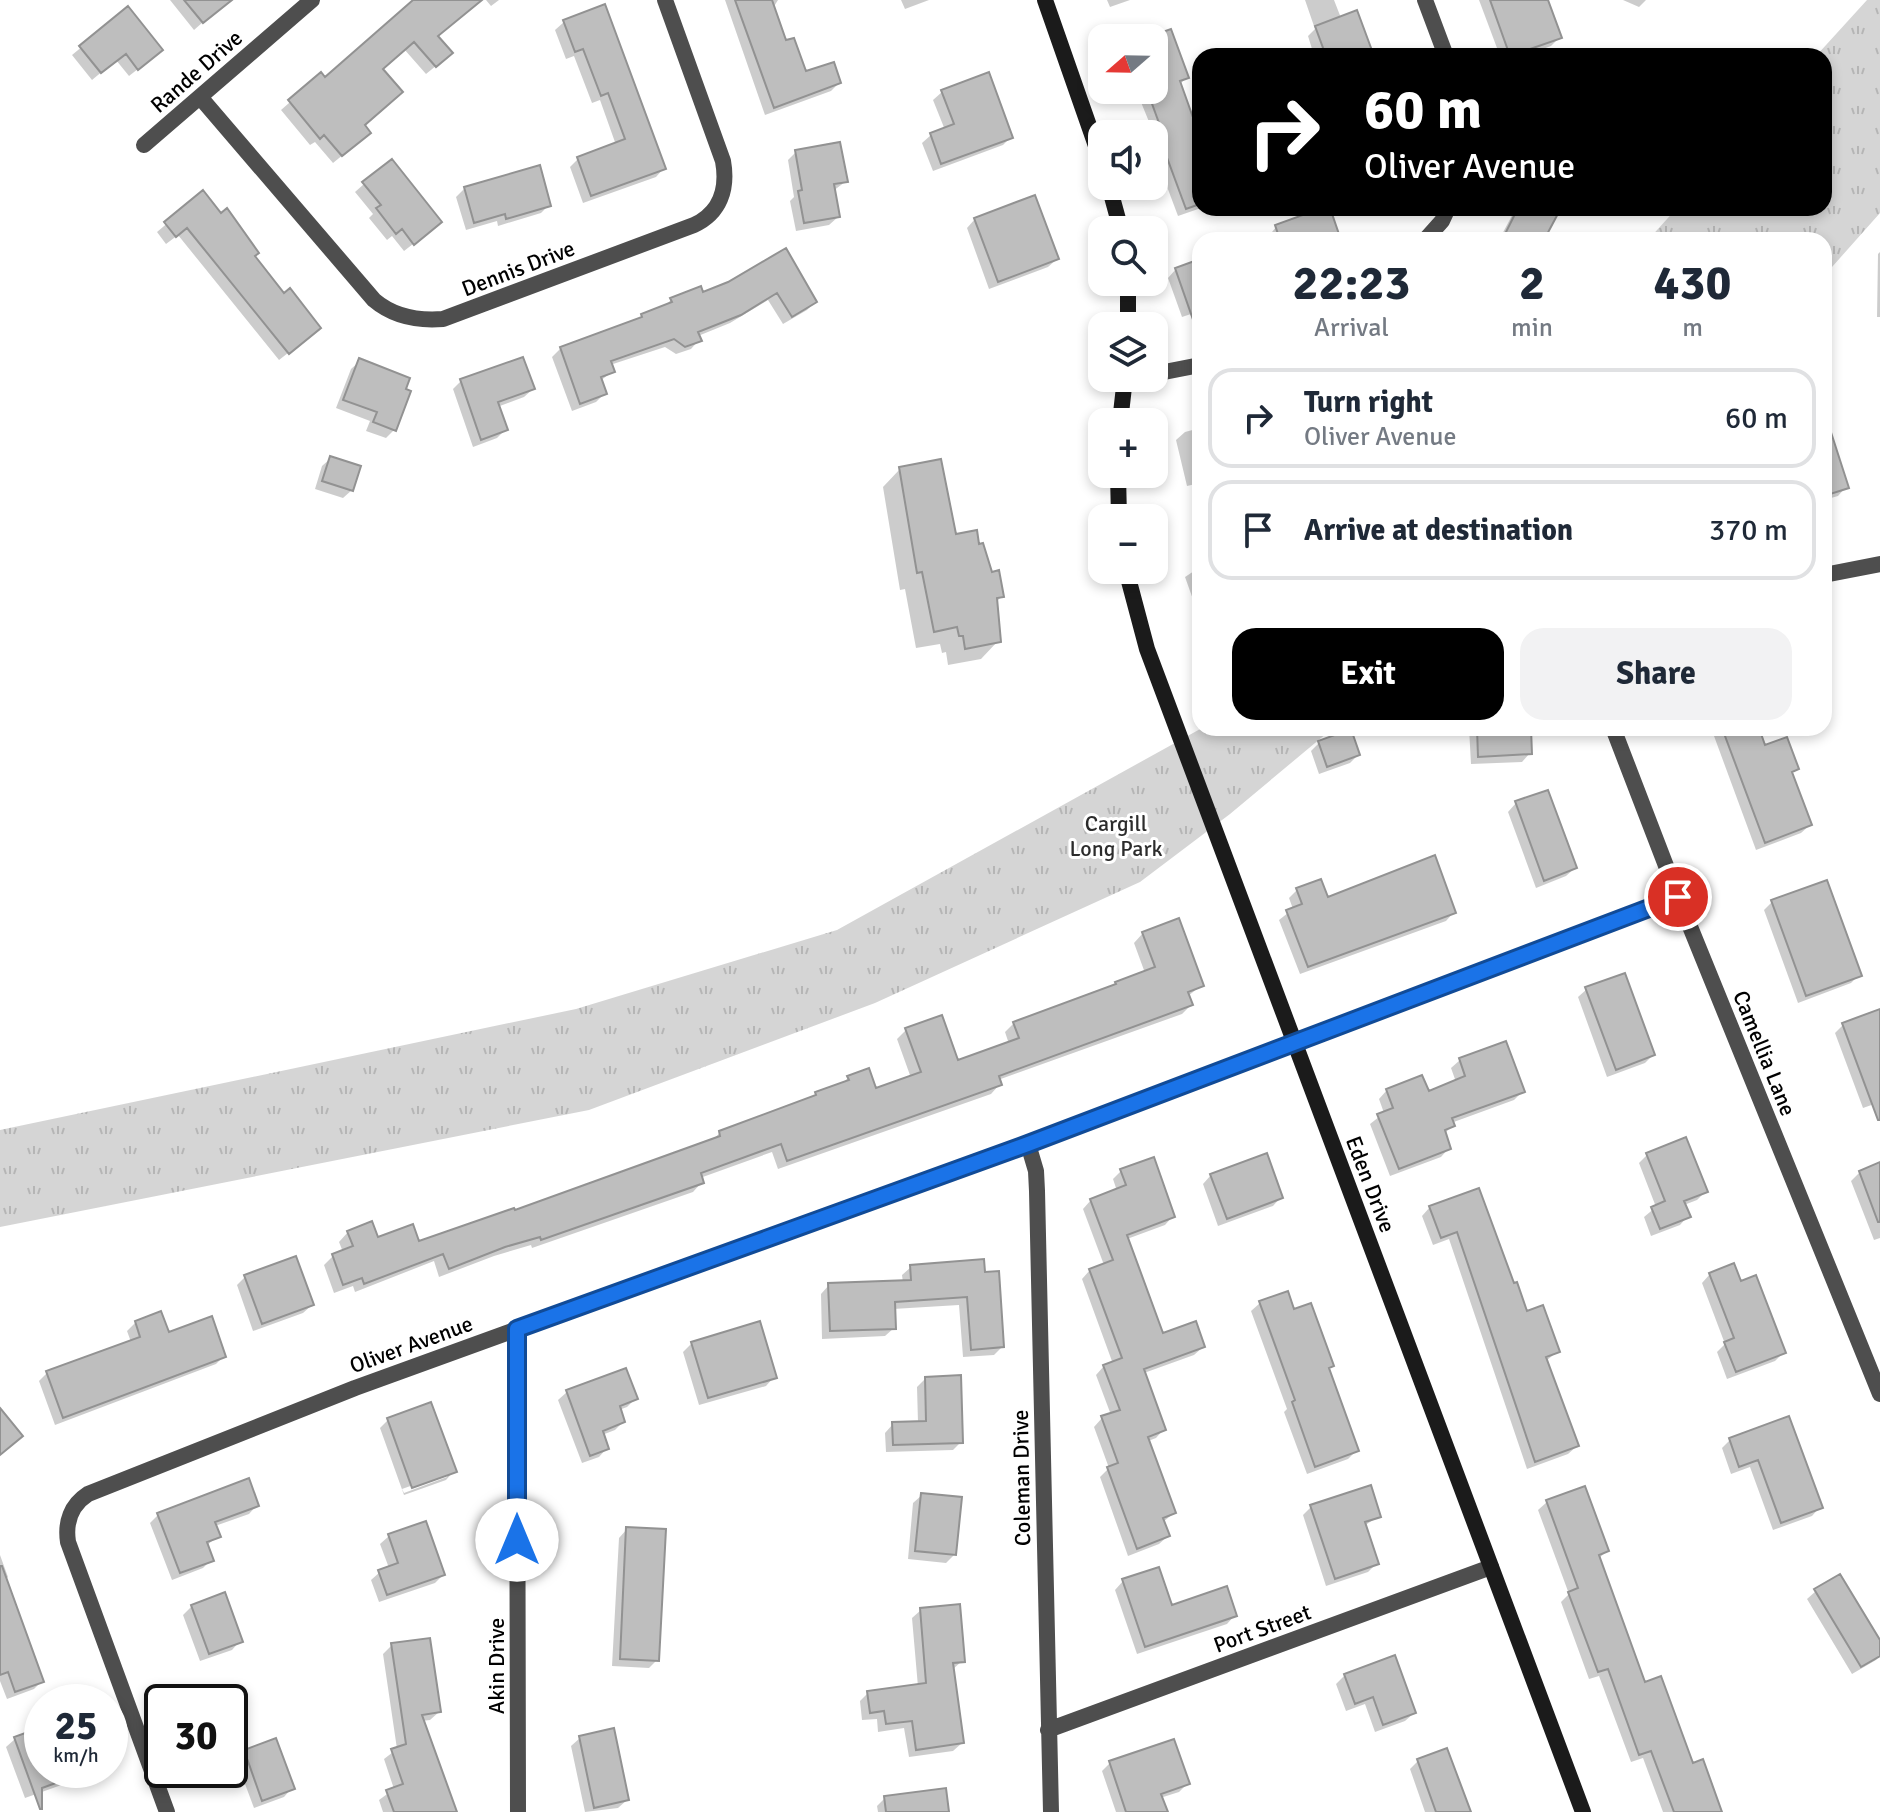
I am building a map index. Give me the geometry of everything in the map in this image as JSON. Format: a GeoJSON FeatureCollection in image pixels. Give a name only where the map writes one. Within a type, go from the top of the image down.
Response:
{"type":"FeatureCollection","features":[{"type":"Feature","properties":{"kind":"street","name":"Rande Drive"},"geometry":{"type":"LineString","coordinates":[[144,145],[312,0]]}},
{"type":"Feature","properties":{"kind":"street","name":"Dennis Drive"},"geometry":{"type":"LineString","coordinates":[[200,97],[374,300],[402,316],[443,319],[694,225],[716,208],[725,182],[723,161],[665,0]]}},
{"type":"Feature","properties":{"kind":"street"},"geometry":{"type":"LineString","coordinates":[[1045,0],[1088,123]]}},
{"type":"Feature","properties":{"kind":"street"},"geometry":{"type":"LineString","coordinates":[[1425,0],[1443,48]]}},
{"type":"Feature","properties":{"kind":"street"},"geometry":{"type":"LineString","coordinates":[[1432,232],[1444,216]]}},
{"type":"Feature","properties":{"kind":"street"},"geometry":{"type":"LineString","coordinates":[[1168,371],[1192,367]]}},
{"type":"Feature","properties":{"kind":"street"},"geometry":{"type":"LineString","coordinates":[[1832,573],[1880,564]]}},
{"type":"Feature","properties":{"kind":"street","name":"Eden Drive"},"geometry":{"type":"LineString","coordinates":[[1130,584],[1147,649],[1583,1812]]}},
{"type":"Feature","properties":{"kind":"street","name":"Camellia Lane"},"geometry":{"type":"LineString","coordinates":[[1616,736],[1678,897],[1880,1394]]}},
{"type":"Feature","properties":{"kind":"street","name":"Oliver Avenue"},"geometry":{"type":"LineString","coordinates":[[167,1812],[70,1547],[67,1524],[70,1514],[77,1502],[93,1492],[341,1394],[1028,1144],[1678,897]]}},
{"type":"Feature","properties":{"kind":"street","name":"Coleman Drive"},"geometry":{"type":"LineString","coordinates":[[1028,1144],[1036,1171],[1037,1191],[1051,1812]]}},
{"type":"Feature","properties":{"kind":"street","name":"Akin Drive"},"geometry":{"type":"LineString","coordinates":[[517,1329],[518,1812]]}},
{"type":"Feature","properties":{"kind":"street","name":"Port Street"},"geometry":{"type":"LineString","coordinates":[[1048,1730],[1491,1567]]}},
{"type":"Feature","properties":{"kind":"green space"},"geometry":{"type":"Polygon","coordinates":[[[1867,0],[1880,0],[1880,213],[1832,267],[1832,232],[1655,232],[1670,216],[1832,216],[1832,48],[1823,48],[1867,0]]]}},
{"type":"Feature","properties":{"kind":"green space","name":"Cargill Long Park"},"geometry":{"type":"Polygon","coordinates":[[[1192,734],[1192,736],[1323,736],[1230,814],[1140,882],[875,1003],[589,1110],[0,1227],[0,1130],[576,1009],[837,930],[1192,734]]]}},
{"type":"Feature","properties":{"kind":"building"},"geometry":{"type":"Polygon","coordinates":[[[184,0],[232,0],[203,23],[184,0]]]}},
{"type":"Feature","properties":{"kind":"building"},"geometry":{"type":"Polygon","coordinates":[[[413,0],[482,0],[438,36],[453,53],[436,67],[414,42],[383,69],[403,92],[365,125],[371,133],[342,156],[324,135],[320,139],[288,100],[321,72],[325,77],[413,0]]]}},
{"type":"Feature","properties":{"kind":"building"},"geometry":{"type":"Polygon","coordinates":[[[735,0],[772,0],[786,40],[794,38],[806,71],[834,62],[841,83],[774,108],[735,0]]]}},
{"type":"Feature","properties":{"kind":"building"},"geometry":{"type":"Polygon","coordinates":[[[1490,0],[1548,0],[1562,38],[1533,48],[1507,48],[1490,0]]]}},
{"type":"Feature","properties":{"kind":"building"},"geometry":{"type":"Polygon","coordinates":[[[605,4],[666,169],[591,196],[577,157],[625,139],[608,93],[601,96],[583,49],[575,52],[563,20],[605,4]]]}},
{"type":"Feature","properties":{"kind":"building"},"geometry":{"type":"Polygon","coordinates":[[[128,6],[163,50],[138,70],[126,54],[101,73],[79,46],[128,6]]]}},
{"type":"Feature","properties":{"kind":"building"},"geometry":{"type":"Polygon","coordinates":[[[1357,10],[1371,48],[1323,48],[1315,26],[1357,10]]]}},
{"type":"Feature","properties":{"kind":"building"},"geometry":{"type":"Polygon","coordinates":[[[1171,29],[1189,78],[1180,81],[1192,115],[1192,207],[1186,209],[1168,160],[1168,120],[1158,120],[1152,104],[1168,104],[1168,30],[1171,29]]]}},
{"type":"Feature","properties":{"kind":"building"},"geometry":{"type":"Polygon","coordinates":[[[989,72],[1013,138],[941,164],[930,133],[954,124],[941,90],[989,72]]]}},
{"type":"Feature","properties":{"kind":"building"},"geometry":{"type":"Polygon","coordinates":[[[840,142],[848,182],[834,184],[840,217],[804,223],[795,150],[840,142]]]}},
{"type":"Feature","properties":{"kind":"building"},"geometry":{"type":"Polygon","coordinates":[[[392,159],[442,222],[414,245],[402,229],[396,234],[376,208],[381,205],[362,182],[392,159]]]}},
{"type":"Feature","properties":{"kind":"building"},"geometry":{"type":"Polygon","coordinates":[[[540,165],[551,206],[506,219],[505,214],[474,223],[464,187],[540,165]]]}},
{"type":"Feature","properties":{"kind":"building"},"geometry":{"type":"Polygon","coordinates":[[[203,190],[221,213],[227,208],[259,253],[255,256],[284,293],[290,288],[321,328],[289,354],[187,228],[176,237],[164,222],[203,190]]]}},
{"type":"Feature","properties":{"kind":"building"},"geometry":{"type":"Polygon","coordinates":[[[1035,195],[1059,259],[998,282],[974,218],[1035,195]]]}},
{"type":"Feature","properties":{"kind":"building"},"geometry":{"type":"Polygon","coordinates":[[[1300,216],[1333,216],[1338,232],[1277,232],[1275,225],[1300,216]]]}},
{"type":"Feature","properties":{"kind":"building"},"geometry":{"type":"Polygon","coordinates":[[[1514,216],[1557,216],[1548,232],[1506,232],[1514,216]]]}},
{"type":"Feature","properties":{"kind":"building"},"geometry":{"type":"Polygon","coordinates":[[[786,248],[817,302],[792,317],[777,293],[741,315],[698,332],[702,341],[685,347],[674,339],[611,361],[615,372],[601,377],[607,394],[580,404],[560,347],[642,317],[641,314],[672,302],[670,298],[701,286],[703,292],[728,282],[786,248]]]}},
{"type":"Feature","properties":{"kind":"building"},"geometry":{"type":"Polygon","coordinates":[[[1192,262],[1192,317],[1175,268],[1192,262]]]}},
{"type":"Feature","properties":{"kind":"building"},"geometry":{"type":"Polygon","coordinates":[[[523,357],[535,389],[498,402],[508,430],[481,440],[460,379],[523,357]]]}},
{"type":"Feature","properties":{"kind":"building"},"geometry":{"type":"Polygon","coordinates":[[[359,358],[410,378],[406,389],[411,391],[396,431],[373,422],[377,412],[343,400],[359,358]]]}},
{"type":"Feature","properties":{"kind":"building"},"geometry":{"type":"Polygon","coordinates":[[[1832,435],[1849,488],[1832,493],[1832,435]]]}},
{"type":"Feature","properties":{"kind":"building"},"geometry":{"type":"Polygon","coordinates":[[[330,456],[361,466],[353,491],[322,481],[330,456]]]}},
{"type":"Feature","properties":{"kind":"building"},"geometry":{"type":"Polygon","coordinates":[[[941,459],[956,534],[977,530],[979,544],[983,543],[992,572],[999,570],[1004,597],[997,598],[1001,642],[965,649],[963,636],[959,636],[957,627],[934,632],[922,572],[917,573],[899,467],[941,459]]]}},
{"type":"Feature","properties":{"kind":"building"},"geometry":{"type":"Polygon","coordinates":[[[1332,736],[1353,736],[1360,755],[1327,767],[1318,741],[1332,736]]]}},
{"type":"Feature","properties":{"kind":"building"},"geometry":{"type":"Polygon","coordinates":[[[1477,736],[1531,736],[1532,754],[1478,757],[1477,736]]]}},
{"type":"Feature","properties":{"kind":"building"},"geometry":{"type":"Polygon","coordinates":[[[1725,736],[1762,736],[1765,745],[1787,737],[1799,769],[1792,772],[1812,825],[1765,843],[1725,736]]]}},
{"type":"Feature","properties":{"kind":"building"},"geometry":{"type":"Polygon","coordinates":[[[1548,790],[1577,868],[1544,881],[1515,801],[1548,790]]]}},
{"type":"Feature","properties":{"kind":"building"},"geometry":{"type":"Polygon","coordinates":[[[1435,855],[1456,913],[1308,967],[1286,910],[1302,904],[1296,888],[1321,879],[1328,897],[1435,855]]]}},
{"type":"Feature","properties":{"kind":"building"},"geometry":{"type":"Polygon","coordinates":[[[1827,880],[1862,976],[1806,996],[1771,900],[1827,880]]]}},
{"type":"Feature","properties":{"kind":"building"},"geometry":{"type":"Polygon","coordinates":[[[1179,918],[1204,986],[1188,992],[1193,1005],[999,1076],[1002,1085],[787,1161],[781,1144],[701,1173],[704,1183],[541,1240],[540,1237],[505,1247],[449,1269],[443,1254],[364,1284],[362,1278],[343,1285],[332,1254],[353,1246],[347,1231],[372,1221],[378,1237],[413,1224],[419,1241],[720,1136],[719,1131],[816,1095],[815,1092],[849,1080],[847,1076],[869,1068],[876,1088],[921,1072],[905,1028],[942,1015],[958,1060],[1019,1038],[1013,1022],[1155,967],[1142,932],[1179,918]]]}},
{"type":"Feature","properties":{"kind":"building"},"geometry":{"type":"Polygon","coordinates":[[[1625,973],[1655,1055],[1616,1070],[1585,987],[1625,973]]]}},
{"type":"Feature","properties":{"kind":"building"},"geometry":{"type":"Polygon","coordinates":[[[1880,1009],[1880,1120],[1878,1120],[1842,1023],[1880,1009]]]}},
{"type":"Feature","properties":{"kind":"building"},"geometry":{"type":"Polygon","coordinates":[[[1506,1041],[1525,1092],[1452,1118],[1455,1126],[1445,1130],[1451,1149],[1399,1169],[1377,1114],[1393,1108],[1386,1089],[1422,1075],[1429,1091],[1465,1076],[1459,1058],[1506,1041]]]}},
{"type":"Feature","properties":{"kind":"building"},"geometry":{"type":"Polygon","coordinates":[[[1686,1137],[1708,1192],[1684,1201],[1691,1217],[1660,1229],[1651,1207],[1665,1201],[1646,1153],[1686,1137]]]}},
{"type":"Feature","properties":{"kind":"building"},"geometry":{"type":"Polygon","coordinates":[[[1267,1153],[1283,1198],[1227,1219],[1210,1174],[1267,1153]]]}},
{"type":"Feature","properties":{"kind":"building"},"geometry":{"type":"Polygon","coordinates":[[[1154,1157],[1175,1217],[1127,1235],[1163,1333],[1196,1321],[1205,1347],[1144,1369],[1166,1430],[1148,1437],[1176,1513],[1163,1518],[1170,1536],[1137,1549],[1107,1467],[1118,1463],[1101,1416],[1120,1410],[1103,1365],[1122,1358],[1089,1269],[1113,1260],[1090,1199],[1126,1185],[1120,1169],[1154,1157]]]}},
{"type":"Feature","properties":{"kind":"building"},"geometry":{"type":"Polygon","coordinates":[[[1880,1162],[1880,1222],[1878,1222],[1859,1171],[1880,1162]]]}},
{"type":"Feature","properties":{"kind":"building"},"geometry":{"type":"Polygon","coordinates":[[[1479,1188],[1527,1311],[1543,1305],[1560,1352],[1546,1357],[1579,1446],[1535,1462],[1457,1232],[1441,1238],[1429,1206],[1479,1188]]]}},
{"type":"Feature","properties":{"kind":"building"},"geometry":{"type":"Polygon","coordinates":[[[296,1256],[314,1305],[262,1324],[244,1275],[296,1256]]]}},
{"type":"Feature","properties":{"kind":"building"},"geometry":{"type":"Polygon","coordinates":[[[984,1259],[985,1272],[999,1271],[1004,1347],[971,1350],[967,1297],[895,1302],[896,1329],[830,1331],[828,1283],[911,1280],[910,1265],[984,1259]]]}},
{"type":"Feature","properties":{"kind":"building"},"geometry":{"type":"Polygon","coordinates":[[[1734,1263],[1741,1281],[1756,1275],[1786,1353],[1736,1372],[1724,1342],[1734,1338],[1709,1273],[1734,1263]]]}},
{"type":"Feature","properties":{"kind":"building"},"geometry":{"type":"Polygon","coordinates":[[[1288,1291],[1294,1309],[1311,1303],[1334,1366],[1329,1368],[1359,1451],[1315,1467],[1292,1402],[1295,1400],[1259,1301],[1288,1291]]]}},
{"type":"Feature","properties":{"kind":"building"},"geometry":{"type":"Polygon","coordinates":[[[161,1311],[169,1332],[212,1316],[226,1357],[63,1418],[46,1371],[140,1337],[135,1321],[161,1311]]]}},
{"type":"Feature","properties":{"kind":"building"},"geometry":{"type":"Polygon","coordinates":[[[760,1321],[777,1378],[708,1398],[691,1342],[760,1321]]]}},
{"type":"Feature","properties":{"kind":"building"},"geometry":{"type":"Polygon","coordinates":[[[626,1368],[638,1399],[620,1406],[625,1422],[603,1431],[609,1449],[590,1456],[566,1390],[626,1368]]]}},
{"type":"Feature","properties":{"kind":"building"},"geometry":{"type":"Polygon","coordinates":[[[961,1375],[963,1443],[893,1445],[892,1422],[926,1421],[925,1377],[961,1375]]]}},
{"type":"Feature","properties":{"kind":"building"},"geometry":{"type":"Polygon","coordinates":[[[431,1402],[457,1472],[412,1488],[387,1418],[431,1402]]]}},
{"type":"Feature","properties":{"kind":"building"},"geometry":{"type":"Polygon","coordinates":[[[0,1408],[23,1436],[0,1455],[0,1408]]]}},
{"type":"Feature","properties":{"kind":"building"},"geometry":{"type":"Polygon","coordinates":[[[1789,1416],[1823,1508],[1781,1523],[1758,1460],[1739,1467],[1729,1438],[1789,1416]]]}},
{"type":"Feature","properties":{"kind":"building"},"geometry":{"type":"Polygon","coordinates":[[[249,1478],[259,1506],[215,1522],[221,1537],[207,1542],[214,1561],[180,1573],[157,1513],[249,1478]]]}},
{"type":"Feature","properties":{"kind":"building"},"geometry":{"type":"Polygon","coordinates":[[[1371,1485],[1381,1517],[1365,1522],[1379,1564],[1335,1579],[1310,1505],[1371,1485]]]}},
{"type":"Feature","properties":{"kind":"building"},"geometry":{"type":"Polygon","coordinates":[[[1585,1486],[1609,1551],[1599,1555],[1645,1682],[1661,1676],[1693,1763],[1703,1759],[1722,1812],[1674,1812],[1651,1751],[1639,1755],[1608,1669],[1598,1672],[1568,1592],[1578,1588],[1546,1500],[1585,1486]]]}},
{"type":"Feature","properties":{"kind":"building"},"geometry":{"type":"Polygon","coordinates":[[[921,1493],[962,1497],[956,1555],[915,1551],[921,1493]]]}},
{"type":"Feature","properties":{"kind":"building"},"geometry":{"type":"Polygon","coordinates":[[[426,1521],[445,1575],[387,1595],[378,1570],[398,1563],[388,1534],[426,1521]]]}},
{"type":"Feature","properties":{"kind":"building"},"geometry":{"type":"Polygon","coordinates":[[[626,1527],[666,1529],[659,1661],[620,1659],[626,1527]]]}},
{"type":"Feature","properties":{"kind":"building"},"geometry":{"type":"Polygon","coordinates":[[[2,1566],[44,1682],[24,1684],[24,1689],[15,1692],[8,1672],[0,1675],[2,1566]]]}},
{"type":"Feature","properties":{"kind":"building"},"geometry":{"type":"Polygon","coordinates":[[[1159,1567],[1172,1605],[1227,1586],[1237,1616],[1145,1647],[1122,1579],[1159,1567]]]}},
{"type":"Feature","properties":{"kind":"building"},"geometry":{"type":"Polygon","coordinates":[[[1840,1574],[1880,1640],[1880,1656],[1861,1667],[1814,1589],[1840,1574]]]}},
{"type":"Feature","properties":{"kind":"building"},"geometry":{"type":"Polygon","coordinates":[[[225,1592],[243,1642],[209,1654],[191,1605],[225,1592]]]}},
{"type":"Feature","properties":{"kind":"building"},"geometry":{"type":"Polygon","coordinates":[[[960,1604],[965,1662],[953,1663],[964,1743],[916,1750],[912,1721],[886,1724],[884,1711],[870,1713],[867,1691],[926,1683],[920,1608],[960,1604]]]}},
{"type":"Feature","properties":{"kind":"building"},"geometry":{"type":"Polygon","coordinates":[[[430,1638],[441,1712],[422,1715],[457,1812],[394,1812],[386,1790],[403,1784],[391,1749],[406,1744],[391,1643],[430,1638]]]}},
{"type":"Feature","properties":{"kind":"building"},"geometry":{"type":"Polygon","coordinates":[[[1395,1655],[1416,1713],[1383,1725],[1373,1697],[1355,1704],[1344,1674],[1395,1655]]]}},
{"type":"Feature","properties":{"kind":"building"},"geometry":{"type":"Polygon","coordinates":[[[614,1728],[629,1800],[594,1808],[579,1736],[614,1728]]]}},
{"type":"Feature","properties":{"kind":"building"},"geometry":{"type":"Polygon","coordinates":[[[24,1733],[24,1765],[14,1737],[24,1733]]]}},
{"type":"Feature","properties":{"kind":"building"},"geometry":{"type":"Polygon","coordinates":[[[276,1738],[295,1789],[262,1801],[248,1761],[248,1748],[276,1738]]]}},
{"type":"Feature","properties":{"kind":"building"},"geometry":{"type":"Polygon","coordinates":[[[1174,1739],[1190,1784],[1161,1794],[1168,1812],[1126,1812],[1109,1761],[1174,1739]]]}},
{"type":"Feature","properties":{"kind":"building"},"geometry":{"type":"Polygon","coordinates":[[[1447,1748],[1471,1812],[1436,1812],[1417,1759],[1447,1748]]]}},
{"type":"Feature","properties":{"kind":"building"},"geometry":{"type":"Polygon","coordinates":[[[32,1788],[42,1788],[40,1809],[32,1788]]]}},
{"type":"Feature","properties":{"kind":"building"},"geometry":{"type":"Polygon","coordinates":[[[946,1788],[949,1812],[886,1812],[884,1796],[946,1788]]]}},
{"type":"Feature","properties":{"kind":"route"},"geometry":{"type":"LineString","coordinates":[[517,1540],[517,1329],[1028,1144],[1678,897]]}}]}
